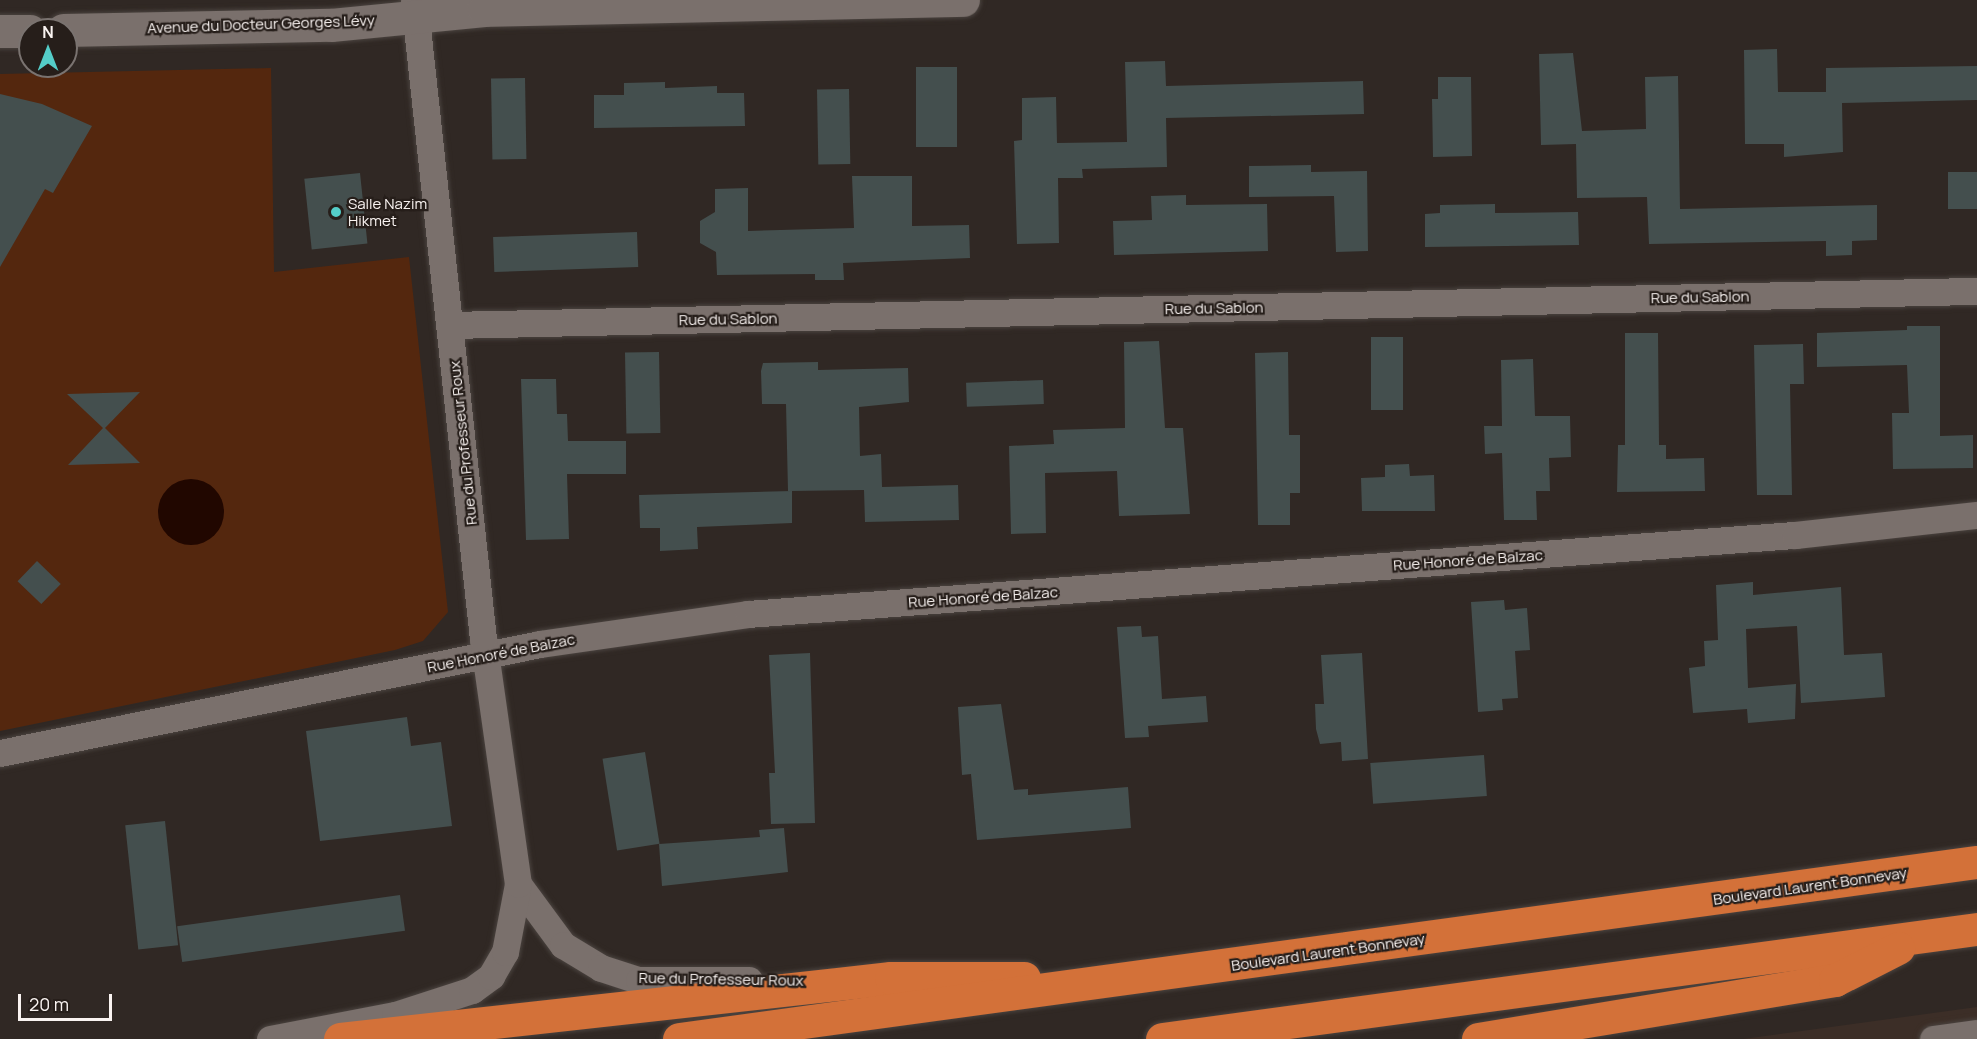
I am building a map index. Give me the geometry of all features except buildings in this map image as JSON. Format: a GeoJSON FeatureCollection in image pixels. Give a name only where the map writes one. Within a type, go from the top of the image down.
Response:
{"type":"FeatureCollection","features":[{"type":"Feature","properties":{"kind":"highway","name":"Boulevard Laurent Bonnevay"},"geometry":{"type":"LineString","coordinates":[[679,1039],[1977,862]]}},
{"type":"Feature","properties":{"kind":"highway"},"geometry":{"type":"LineString","coordinates":[[1162,1039],[1977,928]]}},
{"type":"Feature","properties":{"kind":"highway"},"geometry":{"type":"LineString","coordinates":[[1478,1039],[1835,980],[1921,936]]}},
{"type":"Feature","properties":{"kind":"highway"},"geometry":{"type":"LineString","coordinates":[[340,1039],[891,978],[951,975],[1110,982]]}},
{"type":"Feature","properties":{"kind":"street","name":"Avenue du Docteur Georges Lévy"},"geometry":{"type":"LineString","coordinates":[[78,30],[331,25],[414,8],[484,10],[963,0]]}},
{"type":"Feature","properties":{"kind":"street","name":"Rue du Professeur Roux"},"geometry":{"type":"LineString","coordinates":[[270,1039],[395,1015],[472,990],[491,976],[505,952],[518,885],[485,656],[414,8]]}},
{"type":"Feature","properties":{"kind":"street"},"geometry":{"type":"LineString","coordinates":[[0,31],[18,31]]}},
{"type":"Feature","properties":{"kind":"street","name":"Rue du Sablon"},"geometry":{"type":"LineString","coordinates":[[450,325],[1977,291]]}},
{"type":"Feature","properties":{"kind":"street","name":"Rue Honoré de Balzac"},"geometry":{"type":"LineString","coordinates":[[0,753],[485,656],[748,614],[1784,536],[1977,515]]}},
{"type":"Feature","properties":{"kind":"street","name":"Rue du Professeur Roux"},"geometry":{"type":"LineString","coordinates":[[518,885],[563,945],[601,968],[639,980],[891,978]]}},
{"type":"Feature","properties":{"kind":"street"},"geometry":{"type":"LineString","coordinates":[[1933,1039],[1977,1033]]}},
{"type":"Feature","properties":{"kind":"shaded area"},"geometry":{"type":"Polygon","coordinates":[[[271,68],[274,272],[409,257],[448,612],[423,641],[395,650],[0,731],[0,74],[18,74],[18,78],[78,78],[78,72],[271,68]]]}},
{"type":"Feature","properties":{"kind":"shaded area"},"geometry":{"type":"Polygon","coordinates":[[[191,479],[204,482],[214,489],[221,499],[224,512],[221,525],[214,535],[204,542],[191,545],[178,542],[168,535],[161,525],[158,512],[161,499],[168,489],[178,482],[191,479]]]}},
{"type":"Feature","properties":{"kind":"shaded area"},"geometry":{"type":"Polygon","coordinates":[[[1977,1007],[1977,1039],[1743,1039],[1977,1007]]]}},
{"type":"Feature","properties":{"kind":"place","name":"Salle Nazim Hikmet"},"geometry":{"type":"Point","coordinates":[336,212]}}]}
